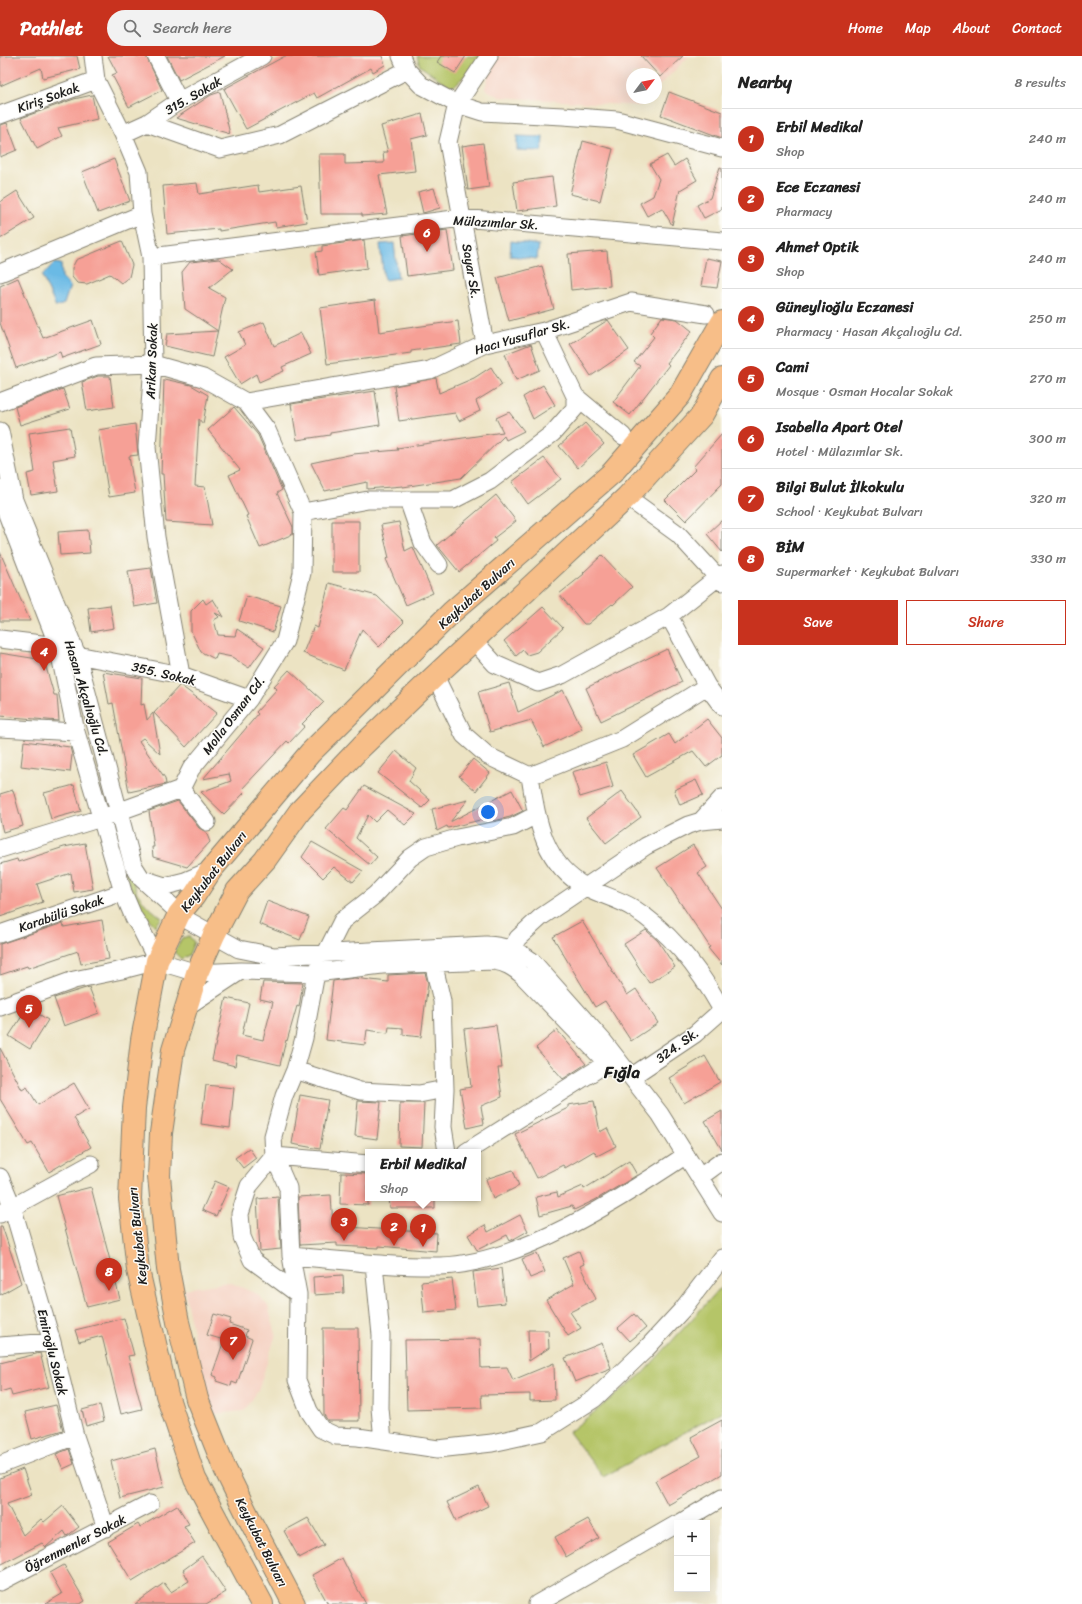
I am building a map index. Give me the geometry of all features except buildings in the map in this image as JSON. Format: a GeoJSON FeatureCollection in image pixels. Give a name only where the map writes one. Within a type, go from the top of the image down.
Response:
{"type":"FeatureCollection","features":[{"type":"Feature","properties":{"kind":"highway","name":"Keykubat Bulvarı"},"geometry":{"type":"LineString","coordinates":[[262,1604],[195,1479],[167,1395],[138,1270],[130,1199],[134,1108],[142,1040],[157,961],[179,914],[194,896],[211,870],[310,753],[452,612],[612,473],[680,394],[714,318]]}},
{"type":"Feature","properties":{"kind":"highway","name":"Keykubat Bulvarı"},"geometry":{"type":"LineString","coordinates":[[294,1604],[225,1469],[197,1399],[178,1322],[168,1269],[159,1176],[161,1133],[173,1050],[197,973],[214,935],[238,891],[265,860],[300,812],[362,746],[434,676],[474,641],[627,497],[702,415],[722,379]]}},
{"type":"Feature","properties":{"kind":"street","name":"Arikan Sokak"},"geometry":{"type":"LineString","coordinates":[[93,56],[96,80],[123,134],[139,172],[142,214],[151,258],[153,364],[147,447],[156,537],[181,675]]}},
{"type":"Feature","properties":{"kind":"street"},"geometry":{"type":"LineString","coordinates":[[156,56],[179,102]]}},
{"type":"Feature","properties":{"kind":"street","name":"315. Sokak"},"geometry":{"type":"LineString","coordinates":[[123,134],[147,123],[179,102],[262,56]]}},
{"type":"Feature","properties":{"kind":"street"},"geometry":{"type":"LineString","coordinates":[[457,104],[489,56]]}},
{"type":"Feature","properties":{"kind":"street"},"geometry":{"type":"LineString","coordinates":[[147,123],[220,149],[280,135],[404,63],[421,86],[457,104],[482,112],[617,120],[722,148]]}},
{"type":"Feature","properties":{"kind":"street","name":"Kiriş Sokak"},"geometry":{"type":"LineString","coordinates":[[0,115],[96,80]]}},
{"type":"Feature","properties":{"kind":"street","name":"Sayar Sk."},"geometry":{"type":"LineString","coordinates":[[457,104],[448,142],[485,344]]}},
{"type":"Feature","properties":{"kind":"street"},"geometry":{"type":"LineString","coordinates":[[0,273],[142,214]]}},
{"type":"Feature","properties":{"kind":"street","name":"Mülazımlar Sk."},"geometry":{"type":"LineString","coordinates":[[151,258],[462,218],[722,241]]}},
{"type":"Feature","properties":{"kind":"street","name":"Hacı Yusuflar Sk."},"geometry":{"type":"LineString","coordinates":[[246,402],[430,370],[485,344],[544,331],[631,302],[714,318]]}},
{"type":"Feature","properties":{"kind":"street"},"geometry":{"type":"LineString","coordinates":[[544,331],[575,396],[623,436]]}},
{"type":"Feature","properties":{"kind":"street","name":"Molla Osman Cd."},"geometry":{"type":"LineString","coordinates":[[0,402],[96,366],[153,364],[203,378],[246,402],[267,430],[304,512],[302,573],[285,641],[249,699],[191,769],[181,789]]}},
{"type":"Feature","properties":{"kind":"street"},"geometry":{"type":"LineString","coordinates":[[304,512],[368,500],[453,500],[490,481],[553,433],[575,408],[575,396]]}},
{"type":"Feature","properties":{"kind":"street","name":"Hasan Akçalıoğlu Cd."},"geometry":{"type":"LineString","coordinates":[[0,431],[14,500],[77,655],[120,811],[133,865],[142,879],[179,914],[239,949],[274,956],[486,945],[507,956]]}},
{"type":"Feature","properties":{"kind":"street","name":"Hasan Akçalıoğlu Cd."},"geometry":{"type":"LineString","coordinates":[[0,489],[2,509],[58,646],[76,732],[123,892],[134,918],[157,961]]}},
{"type":"Feature","properties":{"kind":"street"},"geometry":{"type":"LineString","coordinates":[[474,641],[495,664],[538,683],[562,675],[669,616],[721,577],[678,534],[627,497]]}},
{"type":"Feature","properties":{"kind":"street"},"geometry":{"type":"LineString","coordinates":[[408,500],[423,543],[439,565]]}},
{"type":"Feature","properties":{"kind":"street"},"geometry":{"type":"LineString","coordinates":[[669,616],[707,686],[722,706]]}},
{"type":"Feature","properties":{"kind":"street"},"geometry":{"type":"LineString","coordinates":[[0,639],[58,646]]}},
{"type":"Feature","properties":{"kind":"street","name":"355. Sokak"},"geometry":{"type":"LineString","coordinates":[[77,655],[181,675],[249,699]]}},
{"type":"Feature","properties":{"kind":"street"},"geometry":{"type":"LineString","coordinates":[[434,676],[464,735],[488,756],[530,776],[622,739],[707,686]]}},
{"type":"Feature","properties":{"kind":"street"},"geometry":{"type":"LineString","coordinates":[[0,728],[76,732]]}},
{"type":"Feature","properties":{"kind":"street"},"geometry":{"type":"LineString","coordinates":[[530,776],[536,815],[546,847],[563,870],[587,887],[633,907],[653,922],[692,962],[722,1010]]}},
{"type":"Feature","properties":{"kind":"street"},"geometry":{"type":"LineString","coordinates":[[0,849],[102,818],[181,789],[208,822]]}},
{"type":"Feature","properties":{"kind":"street"},"geometry":{"type":"LineString","coordinates":[[701,821],[722,798]]}},
{"type":"Feature","properties":{"kind":"street"},"geometry":{"type":"LineString","coordinates":[[536,815],[513,827],[456,838],[426,847],[410,858],[375,895],[342,921],[324,954],[316,973],[304,1038],[295,1070],[284,1096],[273,1136],[274,1156],[288,1188],[291,1256],[298,1294],[297,1380],[309,1411],[321,1429],[336,1436],[438,1449],[492,1444],[542,1432],[594,1399],[645,1350],[682,1310],[722,1258]]}},
{"type":"Feature","properties":{"kind":"street"},"geometry":{"type":"LineString","coordinates":[[507,956],[518,938],[541,917],[646,846],[701,821],[722,819]]}},
{"type":"Feature","properties":{"kind":"street"},"geometry":{"type":"LineString","coordinates":[[142,879],[164,886],[185,881],[211,870]]}},
{"type":"Feature","properties":{"kind":"street","name":"Karabülü Sokak"},"geometry":{"type":"LineString","coordinates":[[0,934],[123,892]]}},
{"type":"Feature","properties":{"kind":"street"},"geometry":{"type":"LineString","coordinates":[[507,956],[522,975],[607,1063],[631,1077]]}},
{"type":"Feature","properties":{"kind":"street"},"geometry":{"type":"LineString","coordinates":[[0,1007],[74,980],[157,961],[197,973],[241,971],[316,973],[433,962],[494,961],[507,956],[532,961],[604,1042],[660,1114],[722,1213]]}},
{"type":"Feature","properties":{"kind":"street"},"geometry":{"type":"LineString","coordinates":[[433,962],[442,1001],[445,1089],[443,1127],[447,1149]]}},
{"type":"Feature","properties":{"kind":"street"},"geometry":{"type":"LineString","coordinates":[[186,1007],[241,971]]}},
{"type":"Feature","properties":{"kind":"street","name":"324. Sk."},"geometry":{"type":"LineString","coordinates":[[631,1077],[694,1034],[722,1010]]}},
{"type":"Feature","properties":{"kind":"street"},"geometry":{"type":"LineString","coordinates":[[471,1149],[607,1063]]}},
{"type":"Feature","properties":{"kind":"street"},"geometry":{"type":"LineString","coordinates":[[295,1070],[360,1091],[419,1094],[445,1089]]}},
{"type":"Feature","properties":{"kind":"street"},"geometry":{"type":"LineString","coordinates":[[291,1256],[374,1264],[441,1266],[492,1258],[528,1244],[581,1219],[633,1190],[686,1155]]}},
{"type":"Feature","properties":{"kind":"street"},"geometry":{"type":"LineString","coordinates":[[274,1156],[365,1164]]}},
{"type":"Feature","properties":{"kind":"street"},"geometry":{"type":"LineString","coordinates":[[274,1156],[249,1186],[240,1214],[242,1237],[252,1260],[298,1294]]}},
{"type":"Feature","properties":{"kind":"street"},"geometry":{"type":"LineString","coordinates":[[700,1177],[722,1161]]}},
{"type":"Feature","properties":{"kind":"street"},"geometry":{"type":"LineString","coordinates":[[6,1210],[91,1164]]}},
{"type":"Feature","properties":{"kind":"street","name":"Emiroğlu Sokak"},"geometry":{"type":"LineString","coordinates":[[0,1177],[6,1210],[52,1342],[60,1382],[75,1436],[106,1528]]}},
{"type":"Feature","properties":{"kind":"street"},"geometry":{"type":"LineString","coordinates":[[374,1264],[382,1335],[380,1408],[383,1441]]}},
{"type":"Feature","properties":{"kind":"street"},"geometry":{"type":"LineString","coordinates":[[0,1346],[52,1342]]}},
{"type":"Feature","properties":{"kind":"street"},"geometry":{"type":"LineString","coordinates":[[0,1464],[75,1436]]}},
{"type":"Feature","properties":{"kind":"street"},"geometry":{"type":"LineString","coordinates":[[685,1520],[722,1498]]}},
{"type":"Feature","properties":{"kind":"street","name":"Öğrenmenler Sokak"},"geometry":{"type":"LineString","coordinates":[[0,1582],[150,1504]]}},
{"type":"Feature","properties":{"kind":"street"},"geometry":{"type":"LineString","coordinates":[[537,1604],[674,1526]]}},
{"type":"Feature","properties":{"kind":"shaded area"},"geometry":{"type":"Polygon","coordinates":[[[498,56],[689,56],[662,83],[662,68],[626,68],[626,104],[641,104],[639,106],[500,97],[485,89],[491,66],[498,56]]]}},
{"type":"Feature","properties":{"kind":"shaded area"},"geometry":{"type":"Polygon","coordinates":[[[229,1282],[257,1294],[268,1306],[276,1334],[258,1391],[244,1411],[214,1414],[204,1386],[184,1289],[229,1282]]]}},
{"type":"Feature","properties":{"kind":"green space"},"geometry":{"type":"Polygon","coordinates":[[[417,56],[483,56],[481,60],[452,88],[420,66],[417,56]]]}},
{"type":"Feature","properties":{"kind":"green space"},"geometry":{"type":"Polygon","coordinates":[[[112,825],[116,826],[137,893],[146,905],[162,918],[155,926],[138,903],[132,891],[123,866],[112,825]]]}},
{"type":"Feature","properties":{"kind":"green space"},"geometry":{"type":"Polygon","coordinates":[[[189,936],[194,942],[189,955],[181,959],[174,952],[182,938],[189,936]]]}},
{"type":"Feature","properties":{"kind":"green space"},"geometry":{"type":"Polygon","coordinates":[[[722,1286],[722,1412],[603,1477],[569,1432],[642,1374],[722,1286]]]}},
{"type":"Feature","properties":{"kind":"water"},"geometry":{"type":"Polygon","coordinates":[[[517,136],[543,137],[542,151],[517,150],[517,136]]]}},
{"type":"Feature","properties":{"kind":"water"},"geometry":{"type":"Polygon","coordinates":[[[511,241],[539,245],[537,259],[510,256],[511,241]]]}},
{"type":"Feature","properties":{"kind":"water"},"geometry":{"type":"Polygon","coordinates":[[[394,243],[398,278],[384,280],[380,244],[394,243]]]}},
{"type":"Feature","properties":{"kind":"water"},"geometry":{"type":"Polygon","coordinates":[[[54,263],[61,264],[62,277],[70,286],[64,304],[56,307],[42,276],[54,263]]]}},
{"type":"Feature","properties":{"kind":"place","name":"Isabella Apart Otel"},"geometry":{"type":"Point","coordinates":[427,252]}},
{"type":"Feature","properties":{"kind":"place","name":"Güneylioğlu Eczanesi"},"geometry":{"type":"Point","coordinates":[44,671]}},
{"type":"Feature","properties":{"kind":"place","name":"Cami"},"geometry":{"type":"Point","coordinates":[29,1028]}},
{"type":"Feature","properties":{"kind":"place","name":"Ahmet Optik"},"geometry":{"type":"Point","coordinates":[344,1241]}},
{"type":"Feature","properties":{"kind":"place","name":"Ece Eczanesi"},"geometry":{"type":"Point","coordinates":[394,1246]}},
{"type":"Feature","properties":{"kind":"place","name":"Erbil Medikal"},"geometry":{"type":"Point","coordinates":[423,1247]}},
{"type":"Feature","properties":{"kind":"place","name":"BİM"},"geometry":{"type":"Point","coordinates":[109,1291]}},
{"type":"Feature","properties":{"kind":"place","name":"Bilgi Bulut İlkokulu"},"geometry":{"type":"Point","coordinates":[233,1360]}},
{"type":"Feature","properties":{"kind":"district","name":"Fığla"},"geometry":{"type":"Point","coordinates":[622,1072]}}]}
